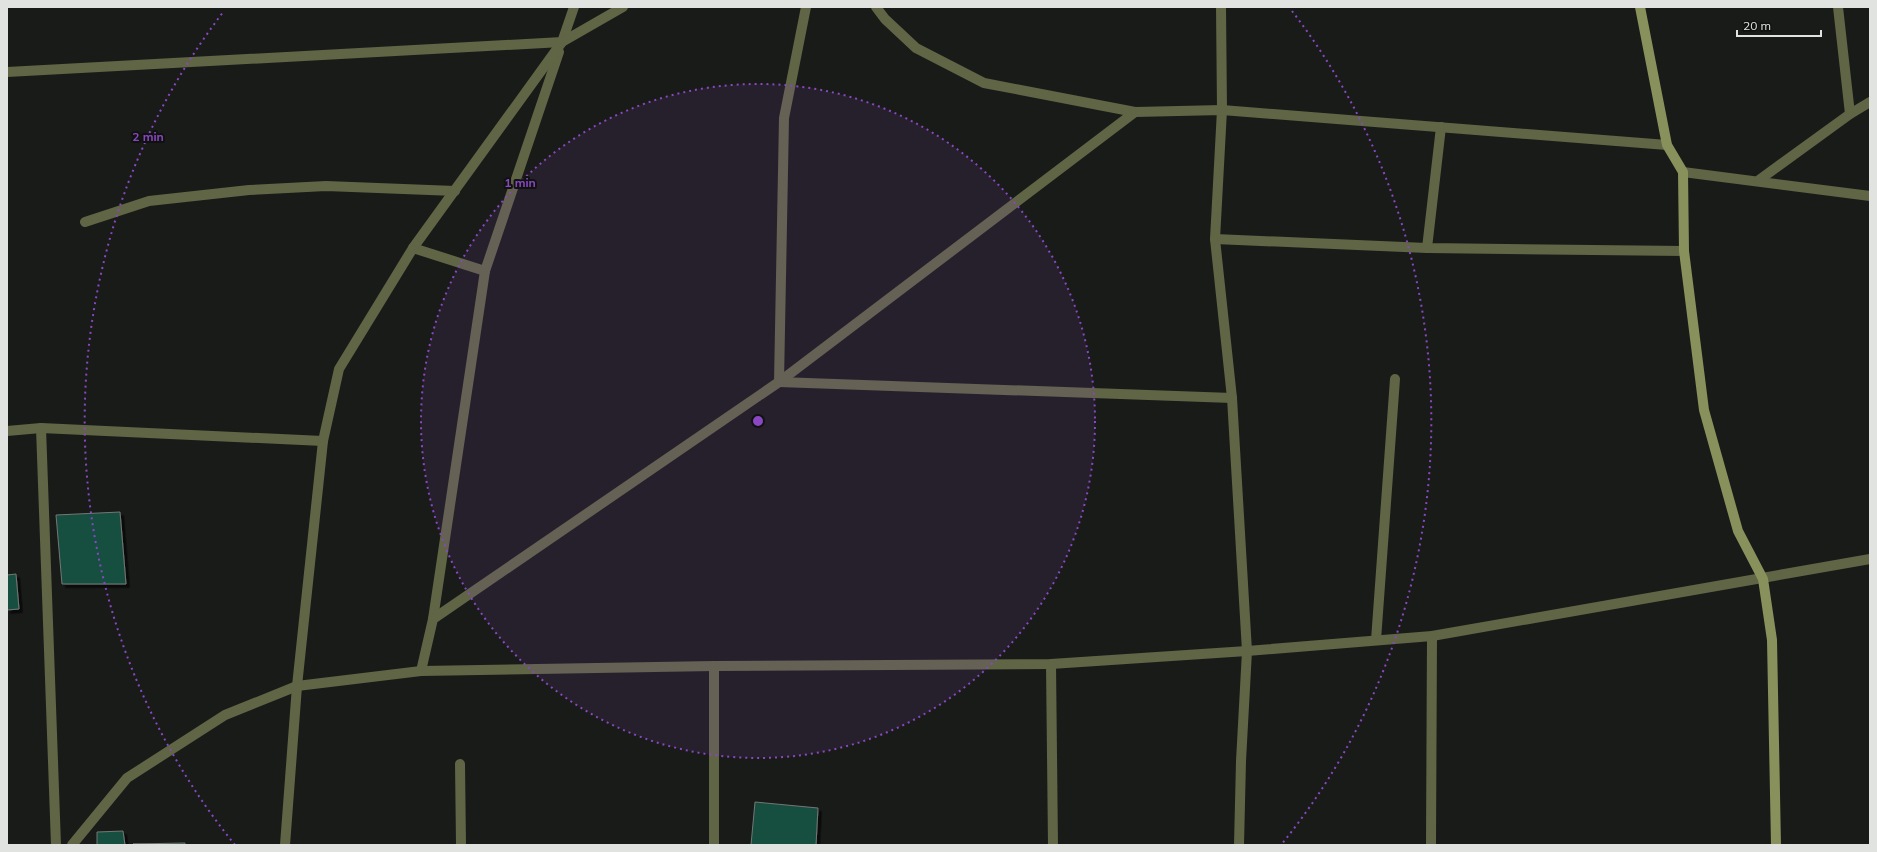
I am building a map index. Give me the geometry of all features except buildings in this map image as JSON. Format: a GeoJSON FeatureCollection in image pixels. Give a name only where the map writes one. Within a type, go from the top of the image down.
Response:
{"type":"FeatureCollection","features":[{"type":"Feature","properties":{"kind":"street"},"geometry":{"type":"LineString","coordinates":[[421,671],[433,619],[485,271],[574,7]]}},
{"type":"Feature","properties":{"kind":"street"},"geometry":{"type":"LineString","coordinates":[[285,845],[297,686],[323,441],[339,369],[413,248],[562,42],[623,7]]}},
{"type":"Feature","properties":{"kind":"street"},"geometry":{"type":"LineString","coordinates":[[779,382],[784,118],[806,7]]}},
{"type":"Feature","properties":{"kind":"street"},"geometry":{"type":"LineString","coordinates":[[876,7],[885,19],[916,48],[984,83],[1135,112],[1222,110],[1667,144]]}},
{"type":"Feature","properties":{"kind":"street"},"geometry":{"type":"LineString","coordinates":[[1221,7],[1222,110],[1215,239],[1232,398],[1247,652],[1241,761],[1239,845]]}},
{"type":"Feature","properties":{"kind":"street"},"geometry":{"type":"LineString","coordinates":[[1640,7],[1667,144],[1683,172],[1684,251],[1704,410],[1738,531],[1763,579],[1772,640],[1776,845]]}},
{"type":"Feature","properties":{"kind":"street"},"geometry":{"type":"LineString","coordinates":[[1838,7],[1850,114]]}},
{"type":"Feature","properties":{"kind":"street"},"geometry":{"type":"LineString","coordinates":[[7,72],[562,42]]}},
{"type":"Feature","properties":{"kind":"street"},"geometry":{"type":"LineString","coordinates":[[1759,180],[1850,114],[1870,102]]}},
{"type":"Feature","properties":{"kind":"street"},"geometry":{"type":"LineString","coordinates":[[433,619],[779,382],[1135,112]]}},
{"type":"Feature","properties":{"kind":"street"},"geometry":{"type":"LineString","coordinates":[[1427,248],[1441,127]]}},
{"type":"Feature","properties":{"kind":"street"},"geometry":{"type":"LineString","coordinates":[[1683,172],[1759,180],[1870,196]]}},
{"type":"Feature","properties":{"kind":"street"},"geometry":{"type":"LineString","coordinates":[[85,222],[150,202],[248,190],[326,186],[455,191]]}},
{"type":"Feature","properties":{"kind":"street"},"geometry":{"type":"LineString","coordinates":[[1215,239],[1427,248],[1684,251]]}},
{"type":"Feature","properties":{"kind":"street"},"geometry":{"type":"LineString","coordinates":[[413,248],[485,271]]}},
{"type":"Feature","properties":{"kind":"street"},"geometry":{"type":"LineString","coordinates":[[1376,640],[1396,379]]}},
{"type":"Feature","properties":{"kind":"street"},"geometry":{"type":"LineString","coordinates":[[779,382],[1232,398]]}},
{"type":"Feature","properties":{"kind":"street"},"geometry":{"type":"LineString","coordinates":[[7,431],[41,428],[323,441]]}},
{"type":"Feature","properties":{"kind":"street"},"geometry":{"type":"LineString","coordinates":[[41,428],[56,845]]}},
{"type":"Feature","properties":{"kind":"street"},"geometry":{"type":"LineString","coordinates":[[72,845],[127,778],[225,715],[297,686],[421,671],[714,666],[1051,664],[1247,652],[1432,636],[1870,559]]}},
{"type":"Feature","properties":{"kind":"street"},"geometry":{"type":"LineString","coordinates":[[1431,845],[1432,636]]}},
{"type":"Feature","properties":{"kind":"street"},"geometry":{"type":"LineString","coordinates":[[1051,664],[1053,845]]}},
{"type":"Feature","properties":{"kind":"street"},"geometry":{"type":"LineString","coordinates":[[714,666],[714,845]]}},
{"type":"Feature","properties":{"kind":"street"},"geometry":{"type":"LineString","coordinates":[[460,764],[461,845]]}}]}
